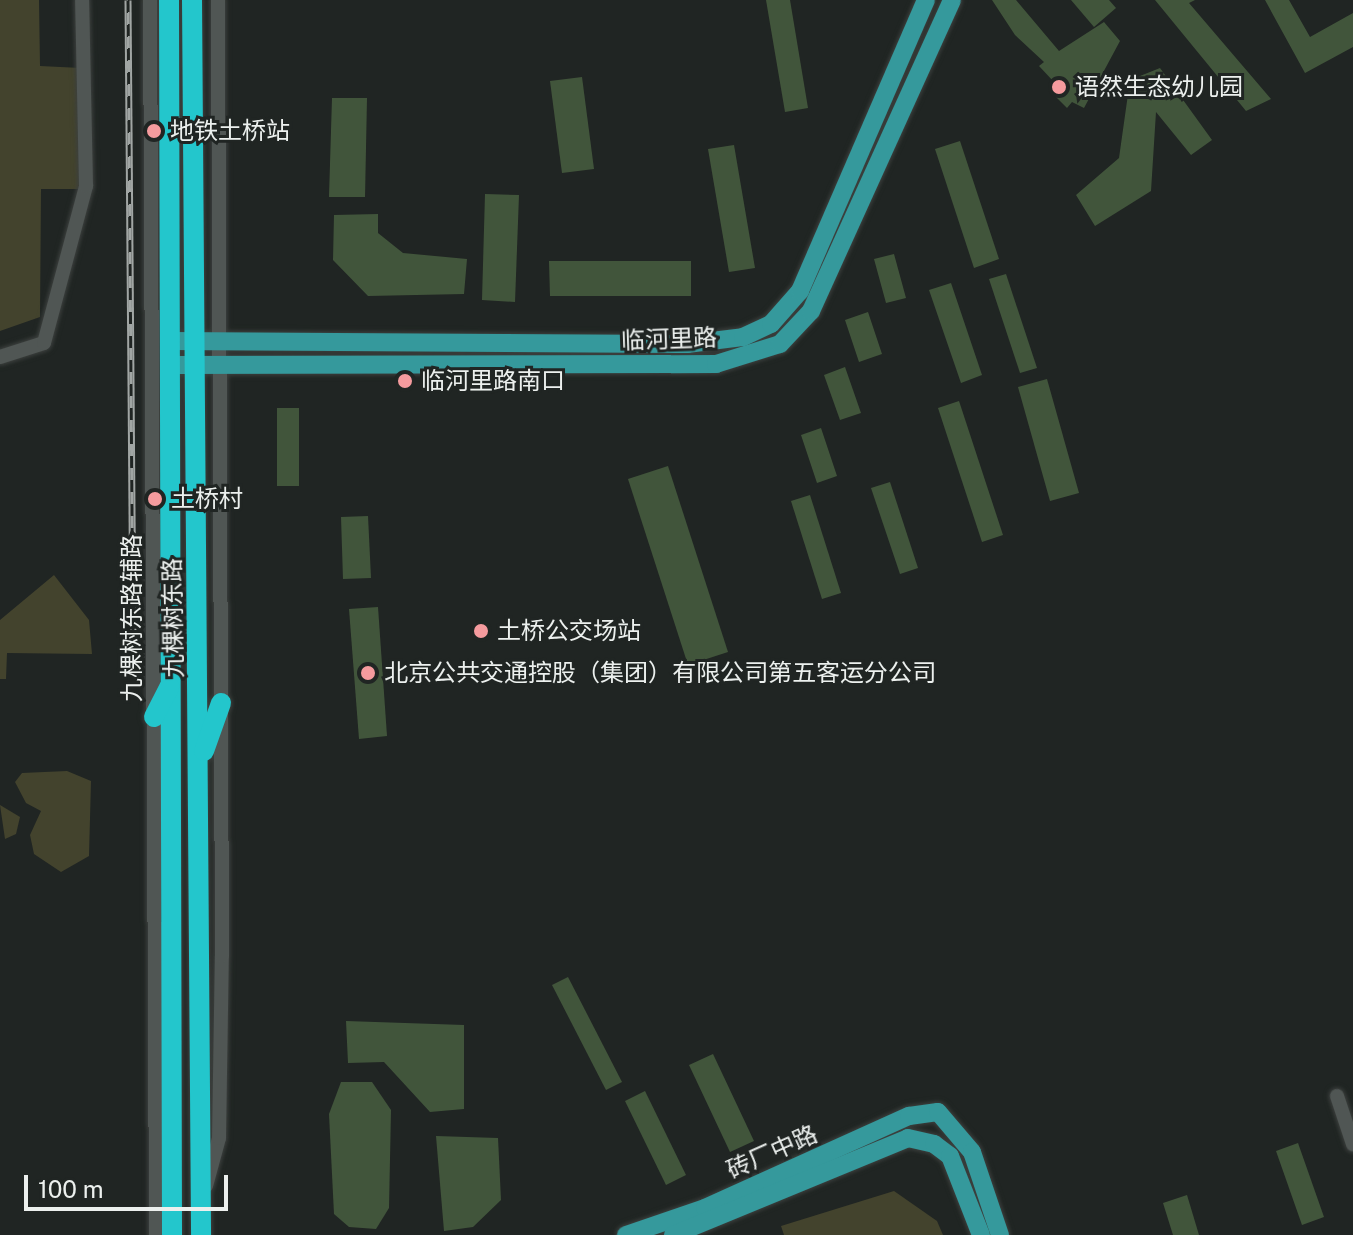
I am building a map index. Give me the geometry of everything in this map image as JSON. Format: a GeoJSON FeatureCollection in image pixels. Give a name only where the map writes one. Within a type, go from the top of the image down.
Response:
{"type":"FeatureCollection","features":[{"type":"Feature","properties":{"kind":"highway","name":"九棵树东路"},"geometry":{"type":"LineString","coordinates":[[169,0],[172,1235]]}},
{"type":"Feature","properties":{"kind":"highway","name":"九棵树东路"},"geometry":{"type":"LineString","coordinates":[[192,0],[201,759],[201,1235]]}},
{"type":"Feature","properties":{"kind":"highway"},"geometry":{"type":"LineString","coordinates":[[154,717],[171,684]]}},
{"type":"Feature","properties":{"kind":"highway"},"geometry":{"type":"LineString","coordinates":[[201,759],[221,703]]}},
{"type":"Feature","properties":{"kind":"main road","name":"临河里路"},"geometry":{"type":"LineString","coordinates":[[170,341],[687,344],[743,337],[771,324],[800,291],[926,0]]}},
{"type":"Feature","properties":{"kind":"main road","name":"临河里路"},"geometry":{"type":"LineString","coordinates":[[170,365],[716,364],[780,344],[811,311],[952,0]]}},
{"type":"Feature","properties":{"kind":"main road","name":"砖厂中路"},"geometry":{"type":"LineString","coordinates":[[626,1235],[705,1208],[909,1116],[938,1112],[972,1152],[1000,1235]]}},
{"type":"Feature","properties":{"kind":"main road","name":"砖厂中路"},"geometry":{"type":"LineString","coordinates":[[673,1235],[908,1138],[934,1144],[962,1175],[981,1235]]}},
{"type":"Feature","properties":{"kind":"street"},"geometry":{"type":"LineString","coordinates":[[0,357],[44,343],[86,186],[82,0]]}},
{"type":"Feature","properties":{"kind":"street","name":"九棵树东路辅路"},"geometry":{"type":"LineString","coordinates":[[150,0],[156,1235]]}},
{"type":"Feature","properties":{"kind":"street"},"geometry":{"type":"LineString","coordinates":[[200,1206],[219,1138],[221,341],[218,0]]}},
{"type":"Feature","properties":{"kind":"street"},"geometry":{"type":"LineString","coordinates":[[1337,1096],[1353,1144]]}},
{"type":"Feature","properties":{"kind":"green space"},"geometry":{"type":"Polygon","coordinates":[[[0,0],[39,0],[40,66],[81,68],[79,189],[41,189],[40,317],[0,331],[0,0]]]}},
{"type":"Feature","properties":{"kind":"green space"},"geometry":{"type":"Polygon","coordinates":[[[54,575],[89,620],[92,654],[7,653],[6,679],[0,679],[0,620],[54,575]]]}},
{"type":"Feature","properties":{"kind":"green space"},"geometry":{"type":"Polygon","coordinates":[[[67,771],[91,781],[89,856],[61,872],[34,854],[30,835],[41,811],[26,803],[15,782],[22,773],[67,771]]]}},
{"type":"Feature","properties":{"kind":"green space"},"geometry":{"type":"Polygon","coordinates":[[[0,805],[20,817],[16,834],[5,839],[0,805]]]}},
{"type":"Feature","properties":{"kind":"green space"},"geometry":{"type":"Polygon","coordinates":[[[894,1191],[937,1221],[943,1235],[784,1235],[781,1226],[894,1191]]]}},
{"type":"Feature","properties":{"kind":"building"},"geometry":{"type":"Polygon","coordinates":[[[766,0],[790,0],[808,108],[785,112],[766,0]]]}},
{"type":"Feature","properties":{"kind":"building"},"geometry":{"type":"Polygon","coordinates":[[[992,0],[1016,0],[1059,51],[1104,22],[1120,41],[1084,108],[1072,102],[1067,108],[1049,90],[1054,82],[1039,66],[1044,62],[1015,35],[992,0]]]}},
{"type":"Feature","properties":{"kind":"building"},"geometry":{"type":"Polygon","coordinates":[[[1071,0],[1109,0],[1116,8],[1094,27],[1071,0]]]}},
{"type":"Feature","properties":{"kind":"building"},"geometry":{"type":"Polygon","coordinates":[[[1155,0],[1195,0],[1189,3],[1271,99],[1246,111],[1155,0]]]}},
{"type":"Feature","properties":{"kind":"building"},"geometry":{"type":"Polygon","coordinates":[[[1265,0],[1289,0],[1310,37],[1353,13],[1353,47],[1305,73],[1265,0]]]}},
{"type":"Feature","properties":{"kind":"building"},"geometry":{"type":"Polygon","coordinates":[[[1160,68],[1212,140],[1191,155],[1156,112],[1151,191],[1095,226],[1076,195],[1119,158],[1130,80],[1160,68]]]}},
{"type":"Feature","properties":{"kind":"building"},"geometry":{"type":"Polygon","coordinates":[[[582,77],[594,169],[562,173],[550,81],[582,77]]]}},
{"type":"Feature","properties":{"kind":"building"},"geometry":{"type":"Polygon","coordinates":[[[332,98],[367,98],[365,197],[329,197],[332,98]]]}},
{"type":"Feature","properties":{"kind":"building"},"geometry":{"type":"Polygon","coordinates":[[[960,141],[999,259],[974,268],[935,149],[960,141]]]}},
{"type":"Feature","properties":{"kind":"building"},"geometry":{"type":"Polygon","coordinates":[[[734,145],[755,268],[729,272],[708,149],[734,145]]]}},
{"type":"Feature","properties":{"kind":"building"},"geometry":{"type":"Polygon","coordinates":[[[485,194],[519,195],[515,302],[482,300],[485,194]]]}},
{"type":"Feature","properties":{"kind":"building"},"geometry":{"type":"Polygon","coordinates":[[[378,214],[378,233],[403,253],[467,259],[464,294],[368,296],[333,260],[334,215],[378,214]]]}},
{"type":"Feature","properties":{"kind":"building"},"geometry":{"type":"Polygon","coordinates":[[[894,254],[906,298],[886,303],[874,259],[894,254]]]}},
{"type":"Feature","properties":{"kind":"building"},"geometry":{"type":"Polygon","coordinates":[[[549,261],[691,261],[691,296],[550,296],[549,261]]]}},
{"type":"Feature","properties":{"kind":"building"},"geometry":{"type":"Polygon","coordinates":[[[1006,274],[1037,368],[1020,373],[989,279],[1006,274]]]}},
{"type":"Feature","properties":{"kind":"building"},"geometry":{"type":"Polygon","coordinates":[[[951,283],[982,375],[961,383],[929,290],[951,283]]]}},
{"type":"Feature","properties":{"kind":"building"},"geometry":{"type":"Polygon","coordinates":[[[868,312],[882,354],[859,362],[845,320],[868,312]]]}},
{"type":"Feature","properties":{"kind":"building"},"geometry":{"type":"Polygon","coordinates":[[[845,367],[861,413],[840,420],[824,375],[845,367]]]}},
{"type":"Feature","properties":{"kind":"building"},"geometry":{"type":"Polygon","coordinates":[[[1047,379],[1079,493],[1050,501],[1018,387],[1047,379]]]}},
{"type":"Feature","properties":{"kind":"building"},"geometry":{"type":"Polygon","coordinates":[[[959,401],[1003,535],[982,542],[938,408],[959,401]]]}},
{"type":"Feature","properties":{"kind":"building"},"geometry":{"type":"Polygon","coordinates":[[[277,408],[299,408],[299,486],[277,486],[277,408]]]}},
{"type":"Feature","properties":{"kind":"building"},"geometry":{"type":"Polygon","coordinates":[[[821,428],[837,476],[817,483],[801,435],[821,428]]]}},
{"type":"Feature","properties":{"kind":"building"},"geometry":{"type":"Polygon","coordinates":[[[668,466],[728,652],[688,665],[628,479],[668,466]]]}},
{"type":"Feature","properties":{"kind":"building"},"geometry":{"type":"Polygon","coordinates":[[[890,482],[918,568],[900,574],[871,488],[890,482]]]}},
{"type":"Feature","properties":{"kind":"building"},"geometry":{"type":"Polygon","coordinates":[[[810,495],[841,593],[822,599],[791,501],[810,495]]]}},
{"type":"Feature","properties":{"kind":"building"},"geometry":{"type":"Polygon","coordinates":[[[368,516],[371,578],[343,579],[341,517],[368,516]]]}},
{"type":"Feature","properties":{"kind":"building","name":"北京公共交通控股（集团）有限公司第五客运分公司"},"geometry":{"type":"Polygon","coordinates":[[[378,607],[387,736],[359,739],[349,609],[378,607]]]}},
{"type":"Feature","properties":{"kind":"building"},"geometry":{"type":"Polygon","coordinates":[[[568,977],[622,1082],[606,1090],[552,985],[568,977]]]}},
{"type":"Feature","properties":{"kind":"building"},"geometry":{"type":"Polygon","coordinates":[[[346,1021],[464,1025],[464,1109],[430,1112],[384,1062],[348,1063],[346,1021]]]}},
{"type":"Feature","properties":{"kind":"building"},"geometry":{"type":"Polygon","coordinates":[[[713,1054],[754,1141],[730,1152],[689,1065],[713,1054]]]}},
{"type":"Feature","properties":{"kind":"building"},"geometry":{"type":"Polygon","coordinates":[[[341,1082],[372,1082],[391,1110],[389,1208],[376,1229],[349,1227],[334,1214],[329,1114],[341,1082]]]}},
{"type":"Feature","properties":{"kind":"building"},"geometry":{"type":"Polygon","coordinates":[[[645,1091],[686,1175],[666,1185],[625,1101],[645,1091]]]}},
{"type":"Feature","properties":{"kind":"building"},"geometry":{"type":"Polygon","coordinates":[[[436,1136],[498,1138],[501,1200],[473,1227],[444,1231],[436,1136]]]}},
{"type":"Feature","properties":{"kind":"building"},"geometry":{"type":"Polygon","coordinates":[[[1298,1143],[1324,1217],[1302,1225],[1276,1151],[1298,1143]]]}},
{"type":"Feature","properties":{"kind":"building"},"geometry":{"type":"Polygon","coordinates":[[[1187,1195],[1199,1235],[1173,1235],[1163,1203],[1187,1195]]]}},
{"type":"Feature","properties":{"kind":"railway"},"geometry":{"type":"LineString","coordinates":[[128,0],[133,642]]}},
{"type":"Feature","properties":{"kind":"place","name":"语然生态幼儿园"},"geometry":{"type":"Point","coordinates":[1059,87]}},
{"type":"Feature","properties":{"kind":"place","name":"地铁土桥站"},"geometry":{"type":"Point","coordinates":[154,131]}},
{"type":"Feature","properties":{"kind":"place","name":"临河里路南口"},"geometry":{"type":"Point","coordinates":[405,381]}},
{"type":"Feature","properties":{"kind":"place","name":"土桥村"},"geometry":{"type":"Point","coordinates":[155,499]}},
{"type":"Feature","properties":{"kind":"place","name":"土桥公交场站"},"geometry":{"type":"Point","coordinates":[481,631]}},
{"type":"Feature","properties":{"kind":"place","name":"北京公共交通控股（集团）有限公司第五客运分公司"},"geometry":{"type":"Point","coordinates":[368,673]}}]}
